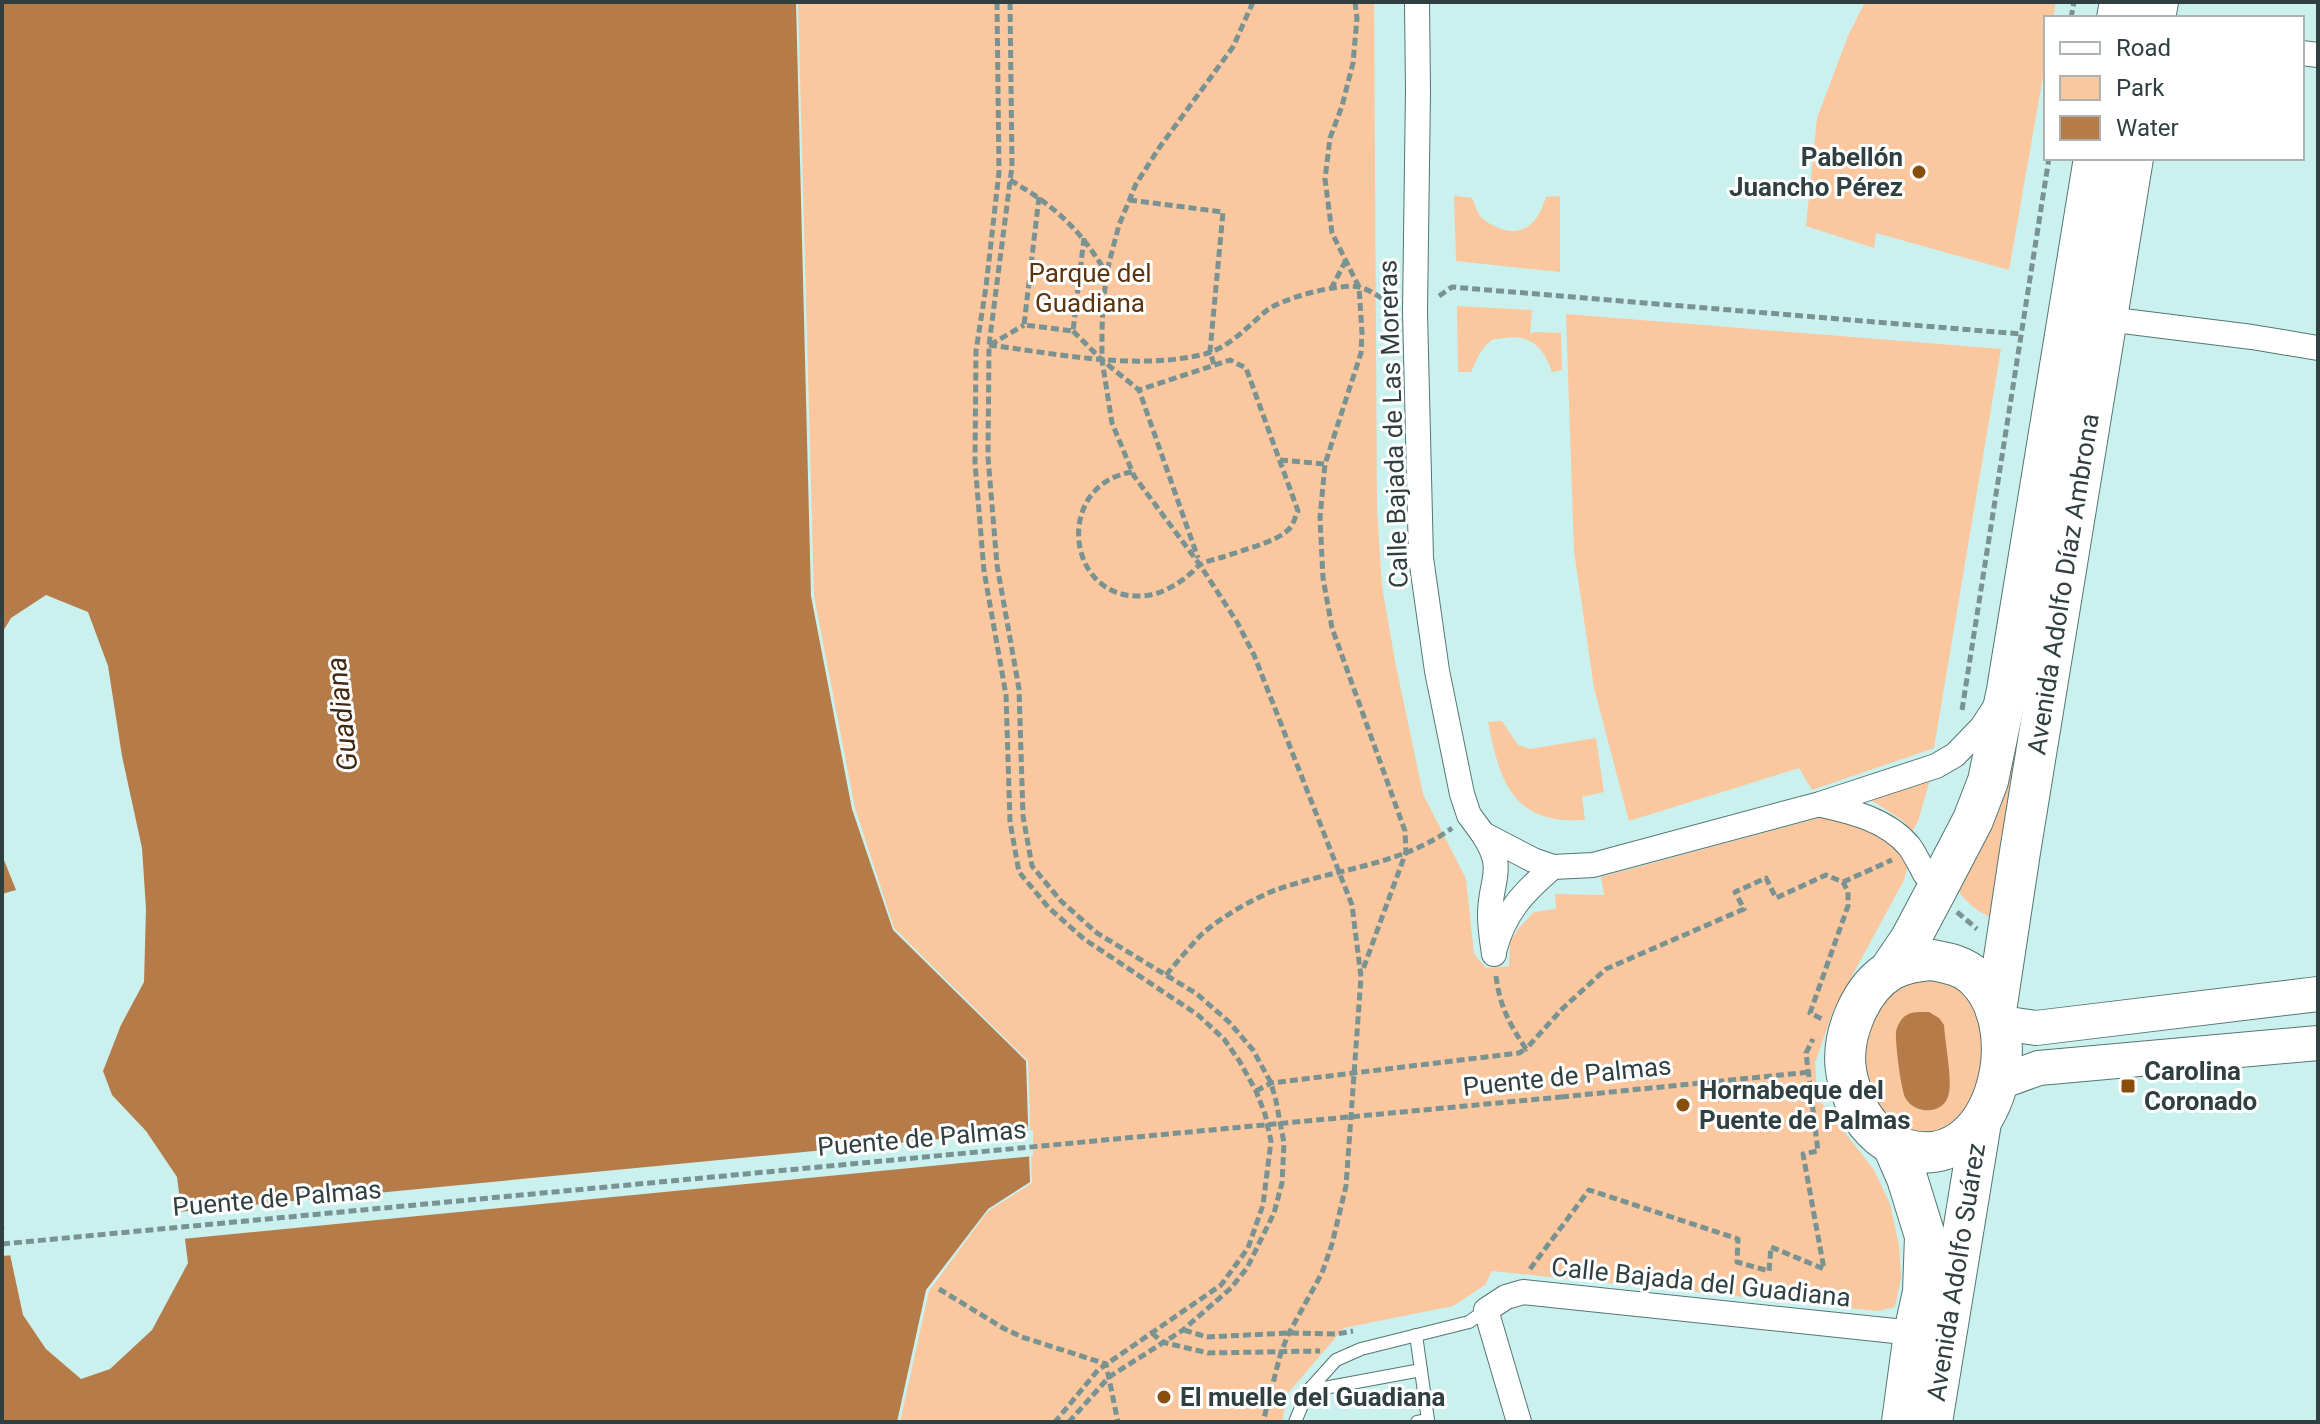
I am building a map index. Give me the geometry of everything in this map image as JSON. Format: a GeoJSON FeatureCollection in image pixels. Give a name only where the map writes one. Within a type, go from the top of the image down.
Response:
{"type":"FeatureCollection","features":[{"type":"Feature","properties":{"kind":"highway","name":"Avenida Adolfo Díaz Ambrona"},"geometry":{"type":"LineString","coordinates":[[1998,1017],[1989,934],[2107,319],[2133,160]]}},
{"type":"Feature","properties":{"kind":"highway","name":"Avenida Adolfo Díaz Ambrona"},"geometry":{"type":"LineString","coordinates":[[1889,971],[1910,940],[1973,820],[1988,781],[2007,690],[2096,165]]}},
{"type":"Feature","properties":{"kind":"highway"},"geometry":{"type":"LineString","coordinates":[[1932,960],[1958,965],[1975,976],[1988,992],[1998,1017],[2002,1052],[1990,1104],[1981,1122],[1967,1137],[1951,1147],[1930,1153],[1893,1146],[1878,1135],[1827,1070],[1847,1039],[1854,1014],[1869,990],[1889,971],[1910,962],[1932,960]]}},
{"type":"Feature","properties":{"kind":"highway","name":"Avenida Adolfo Suárez"},"geometry":{"type":"LineString","coordinates":[[1932,1422],[1981,1122]]}},
{"type":"Feature","properties":{"kind":"highway","name":"Avenida Adolfo Suárez"},"geometry":{"type":"LineString","coordinates":[[1893,1146],[1907,1178],[1925,1236],[1923,1292],[1902,1422]]}},
{"type":"Feature","properties":{"kind":"main road"},"geometry":{"type":"LineString","coordinates":[[1998,1017],[2044,1028],[2318,994]]}},
{"type":"Feature","properties":{"kind":"main road"},"geometry":{"type":"LineString","coordinates":[[1997,1083],[2039,1068],[2318,1043]]}},
{"type":"Feature","properties":{"kind":"street","name":"Calle Bajada de Las Moreras"},"geometry":{"type":"LineString","coordinates":[[1417,2],[1415,312],[1421,558],[1437,671],[1462,794],[1476,825],[1494,850],[1497,868],[1489,914],[1494,954]]}},
{"type":"Feature","properties":{"kind":"street"},"geometry":{"type":"LineString","coordinates":[[2107,319],[2318,348]]}},
{"type":"Feature","properties":{"kind":"street"},"geometry":{"type":"LineString","coordinates":[[1476,825],[1533,860],[1553,867],[1593,865],[1820,804],[1936,766],[1955,755],[1982,727],[2007,690]]}},
{"type":"Feature","properties":{"kind":"street"},"geometry":{"type":"LineString","coordinates":[[1820,804],[1856,813],[1894,832],[1909,846],[1925,874]]}},
{"type":"Feature","properties":{"kind":"street"},"geometry":{"type":"LineString","coordinates":[[1494,954],[1501,926],[1533,885],[1553,867]]}},
{"type":"Feature","properties":{"kind":"street","name":"Calle Bajada del Guadiana"},"geometry":{"type":"LineString","coordinates":[[1486,1310],[1506,1297],[1523,1292],[1914,1333]]}},
{"type":"Feature","properties":{"kind":"street"},"geometry":{"type":"LineString","coordinates":[[1486,1310],[1519,1422]]}},
{"type":"Feature","properties":{"kind":"lane"},"geometry":{"type":"LineString","coordinates":[[1295,1422],[1308,1391],[1336,1360],[1361,1349],[1469,1322],[1486,1310]]}},
{"type":"Feature","properties":{"kind":"lane"},"geometry":{"type":"LineString","coordinates":[[1416,1335],[1428,1420],[1417,1422]]}},
{"type":"Feature","properties":{"kind":"lane"},"geometry":{"type":"LineString","coordinates":[[1308,1391],[1421,1370]]}},
{"type":"Feature","properties":{"kind":"path"},"geometry":{"type":"LineString","coordinates":[[997,2],[999,172],[976,351],[975,463],[984,571],[1006,695],[1010,822],[1019,872],[1048,907],[1084,939],[1198,1015],[1224,1039],[1256,1091],[1271,1141],[1263,1205],[1248,1248],[1221,1285],[1098,1370],[1055,1422]]}},
{"type":"Feature","properties":{"kind":"path"},"geometry":{"type":"LineString","coordinates":[[1010,2],[1012,166],[989,345],[988,457],[997,565],[1019,689],[1023,816],[1032,866],[1061,901],[1097,933],[1197,994],[1229,1022],[1253,1050],[1271,1083],[1284,1143],[1282,1183],[1274,1213],[1239,1278],[1183,1330],[1109,1377],[1069,1422]]}},
{"type":"Feature","properties":{"kind":"path"},"geometry":{"type":"LineString","coordinates":[[1253,2],[1233,47],[1159,148],[1129,200],[1119,225],[1107,275],[1103,301],[1102,360],[1112,423],[1132,472],[1200,565],[1237,622],[1254,655],[1352,905],[1361,977],[1350,1154],[1341,1213],[1322,1273],[1281,1352],[1263,1422]]}},
{"type":"Feature","properties":{"kind":"path"},"geometry":{"type":"LineString","coordinates":[[1355,2],[1357,18],[1353,63],[1330,138],[1325,179],[1332,233],[1359,287],[1361,353],[1325,464],[1320,518],[1323,578],[1332,628],[1405,831],[1406,852],[1361,977]]}},
{"type":"Feature","properties":{"kind":"path"},"geometry":{"type":"LineString","coordinates":[[1955,755],[2049,160]]}},
{"type":"Feature","properties":{"kind":"path"},"geometry":{"type":"LineString","coordinates":[[1010,180],[1039,197],[1065,218],[1084,238],[1107,275]]}},
{"type":"Feature","properties":{"kind":"path"},"geometry":{"type":"LineString","coordinates":[[1024,325],[1039,197]]}},
{"type":"Feature","properties":{"kind":"path"},"geometry":{"type":"LineString","coordinates":[[1129,200],[1223,212],[1210,351],[1214,365]]}},
{"type":"Feature","properties":{"kind":"path"},"geometry":{"type":"LineString","coordinates":[[1073,331],[1084,238]]}},
{"type":"Feature","properties":{"kind":"path"},"geometry":{"type":"LineString","coordinates":[[1330,289],[1345,261]]}},
{"type":"Feature","properties":{"kind":"path"},"geometry":{"type":"LineString","coordinates":[[989,345],[1102,360],[1162,360],[1204,354],[1238,337],[1269,308],[1299,296],[1359,287],[1415,312],[1452,287],[2021,334]]}},
{"type":"Feature","properties":{"kind":"path"},"geometry":{"type":"LineString","coordinates":[[989,345],[1024,325],[1073,331],[1139,390],[1200,565]]}},
{"type":"Feature","properties":{"kind":"path"},"geometry":{"type":"LineString","coordinates":[[1132,472],[1106,481],[1091,495],[1081,512],[1077,532],[1080,552],[1089,570],[1103,585],[1120,594],[1140,597],[1160,593],[1178,584],[1200,565],[1282,536],[1293,525],[1298,511],[1246,368],[1230,360],[1139,390]]}},
{"type":"Feature","properties":{"kind":"path"},"geometry":{"type":"LineString","coordinates":[[1280,460],[1325,464]]}},
{"type":"Feature","properties":{"kind":"path"},"geometry":{"type":"LineString","coordinates":[[1166,975],[1201,935],[1231,914],[1277,890],[1406,852],[1476,825]]}},
{"type":"Feature","properties":{"kind":"path"},"geometry":{"type":"LineString","coordinates":[[1843,882],[1892,860],[1925,874]]}},
{"type":"Feature","properties":{"kind":"path"},"geometry":{"type":"LineString","coordinates":[[1256,1091],[1271,1083],[1519,1053],[1606,969],[1744,909],[1735,892],[1766,878],[1776,898],[1826,875],[1843,882],[1848,892],[1848,906],[1810,1013],[1822,1019],[1806,1053],[1827,1070],[1818,1151],[1803,1154],[1824,1269],[1771,1247],[1769,1271],[1737,1262],[1738,1239],[1589,1190],[1524,1277],[1523,1292]]}},
{"type":"Feature","properties":{"kind":"path"},"geometry":{"type":"LineString","coordinates":[[1494,954],[1501,1006],[1526,1049]]}},
{"type":"Feature","properties":{"kind":"path","name":"Puente de Palmas"},"geometry":{"type":"LineString","coordinates":[[2,1244],[1827,1070]]}},
{"type":"Feature","properties":{"kind":"path"},"geometry":{"type":"LineString","coordinates":[[939,1289],[1022,1337],[1106,1364]]}},
{"type":"Feature","properties":{"kind":"path"},"geometry":{"type":"LineString","coordinates":[[1183,1330],[1207,1337],[1337,1334],[1366,1329]]}},
{"type":"Feature","properties":{"kind":"path"},"geometry":{"type":"LineString","coordinates":[[1152,1333],[1162,1342],[1208,1353],[1332,1351],[1336,1360]]}},
{"type":"Feature","properties":{"kind":"path"},"geometry":{"type":"LineString","coordinates":[[1106,1364],[1118,1422]]}},
{"type":"Feature","properties":{"kind":"green space","name":"Parque del Guadiana"},"geometry":{"type":"Polygon","coordinates":[[[798,2],[1374,2],[1377,511],[1382,586],[1423,794],[1466,879],[1474,954],[1486,968],[1509,966],[1510,942],[1518,929],[1534,912],[1556,909],[1555,894],[1604,895],[1601,877],[1818,818],[1841,817],[1896,844],[1908,864],[1904,880],[1833,1011],[1815,1063],[1818,1103],[1822,1103],[1874,1170],[1890,1204],[1899,1245],[1901,1277],[1895,1307],[1878,1311],[1492,1271],[1485,1285],[1453,1306],[1344,1328],[1288,1393],[1282,1422],[900,1422],[929,1291],[988,1211],[1032,1183],[1028,1061],[894,928],[855,808],[814,596],[798,2]]]}},
{"type":"Feature","properties":{"kind":"green space","name":"Pabellón Juancho Pérez"},"geometry":{"type":"Polygon","coordinates":[[[1865,2],[2056,2],[2053,16],[2044,16],[2044,70],[2009,270],[1876,233],[1874,248],[1806,226],[1817,118],[1848,36],[1865,2]]]}},
{"type":"Feature","properties":{"kind":"green space"},"geometry":{"type":"Polygon","coordinates":[[[2106,166],[1996,919],[1972,906],[1954,885],[2106,166]]]}},
{"type":"Feature","properties":{"kind":"green space"},"geometry":{"type":"Polygon","coordinates":[[[1454,196],[1472,198],[1482,218],[1510,231],[1531,224],[1546,197],[1560,196],[1560,272],[1456,261],[1454,196]]]}},
{"type":"Feature","properties":{"kind":"green space"},"geometry":{"type":"Polygon","coordinates":[[[1457,306],[1532,310],[1530,334],[1561,333],[1562,370],[1552,372],[1536,345],[1514,337],[1492,340],[1482,350],[1471,372],[1458,372],[1457,306]]]}},
{"type":"Feature","properties":{"kind":"green space"},"geometry":{"type":"Polygon","coordinates":[[[1566,314],[2001,349],[1934,748],[1812,790],[1799,768],[1629,821],[1594,688],[1574,551],[1566,314]]]}},
{"type":"Feature","properties":{"kind":"green space"},"geometry":{"type":"Polygon","coordinates":[[[1502,721],[1518,745],[1530,749],[1596,738],[1604,792],[1582,797],[1585,820],[1542,816],[1526,808],[1514,796],[1498,764],[1488,722],[1502,721]]]}},
{"type":"Feature","properties":{"kind":"green space"},"geometry":{"type":"Polygon","coordinates":[[[1930,780],[1912,832],[1902,820],[1868,798],[1930,780]]]}},
{"type":"Feature","properties":{"kind":"green space"},"geometry":{"type":"Polygon","coordinates":[[[1921,977],[1957,984],[1975,1006],[1984,1041],[1979,1080],[1964,1110],[1942,1132],[1916,1137],[1896,1129],[1872,1097],[1864,1064],[1868,1030],[1876,1013],[1896,987],[1921,977]]]}},
{"type":"Feature","properties":{"kind":"water","name":"Guadiana"},"geometry":{"type":"Polygon","coordinates":[[[2,2],[796,2],[811,596],[852,809],[893,930],[1026,1061],[1030,1182],[988,1209],[926,1290],[897,1422],[2,1422],[2,1217],[23,1315],[46,1349],[81,1379],[110,1369],[152,1330],[188,1263],[177,1177],[146,1131],[112,1095],[103,1071],[121,1025],[144,982],[146,909],[142,848],[122,756],[108,666],[88,612],[46,595],[11,618],[2,633],[2,2]]]}},
{"type":"Feature","properties":{"kind":"water"},"geometry":{"type":"Polygon","coordinates":[[[2,855],[16,890],[2,894],[2,855]]]}},
{"type":"Feature","properties":{"kind":"water"},"geometry":{"type":"Polygon","coordinates":[[[1929,1012],[1944,1025],[1950,1086],[1942,1105],[1923,1110],[1911,1104],[1904,1094],[1896,1032],[1905,1016],[1929,1012]]]}},
{"type":"Feature","properties":{"kind":"pier"},"geometry":{"type":"Polygon","coordinates":[[[1033,1130],[1033,1156],[182,1239],[178,1212],[1033,1130]]]}},
{"type":"Feature","properties":{"kind":"pier"},"geometry":{"type":"Polygon","coordinates":[[[8,1228],[14,1255],[2,1256],[2,1229],[8,1228]]]}},
{"type":"Feature","properties":{"kind":"place","name":"Pabellón Juancho Pérez"},"geometry":{"type":"Point","coordinates":[1919,172]}},
{"type":"Feature","properties":{"kind":"place","name":"Carolina Coronado"},"geometry":{"type":"Point","coordinates":[2128,1086]}},
{"type":"Feature","properties":{"kind":"place","name":"Hornabeque del Puente de Palmas"},"geometry":{"type":"Point","coordinates":[1683,1105]}},
{"type":"Feature","properties":{"kind":"place","name":"El muelle del Guadiana"},"geometry":{"type":"Point","coordinates":[1164,1397]}}]}
